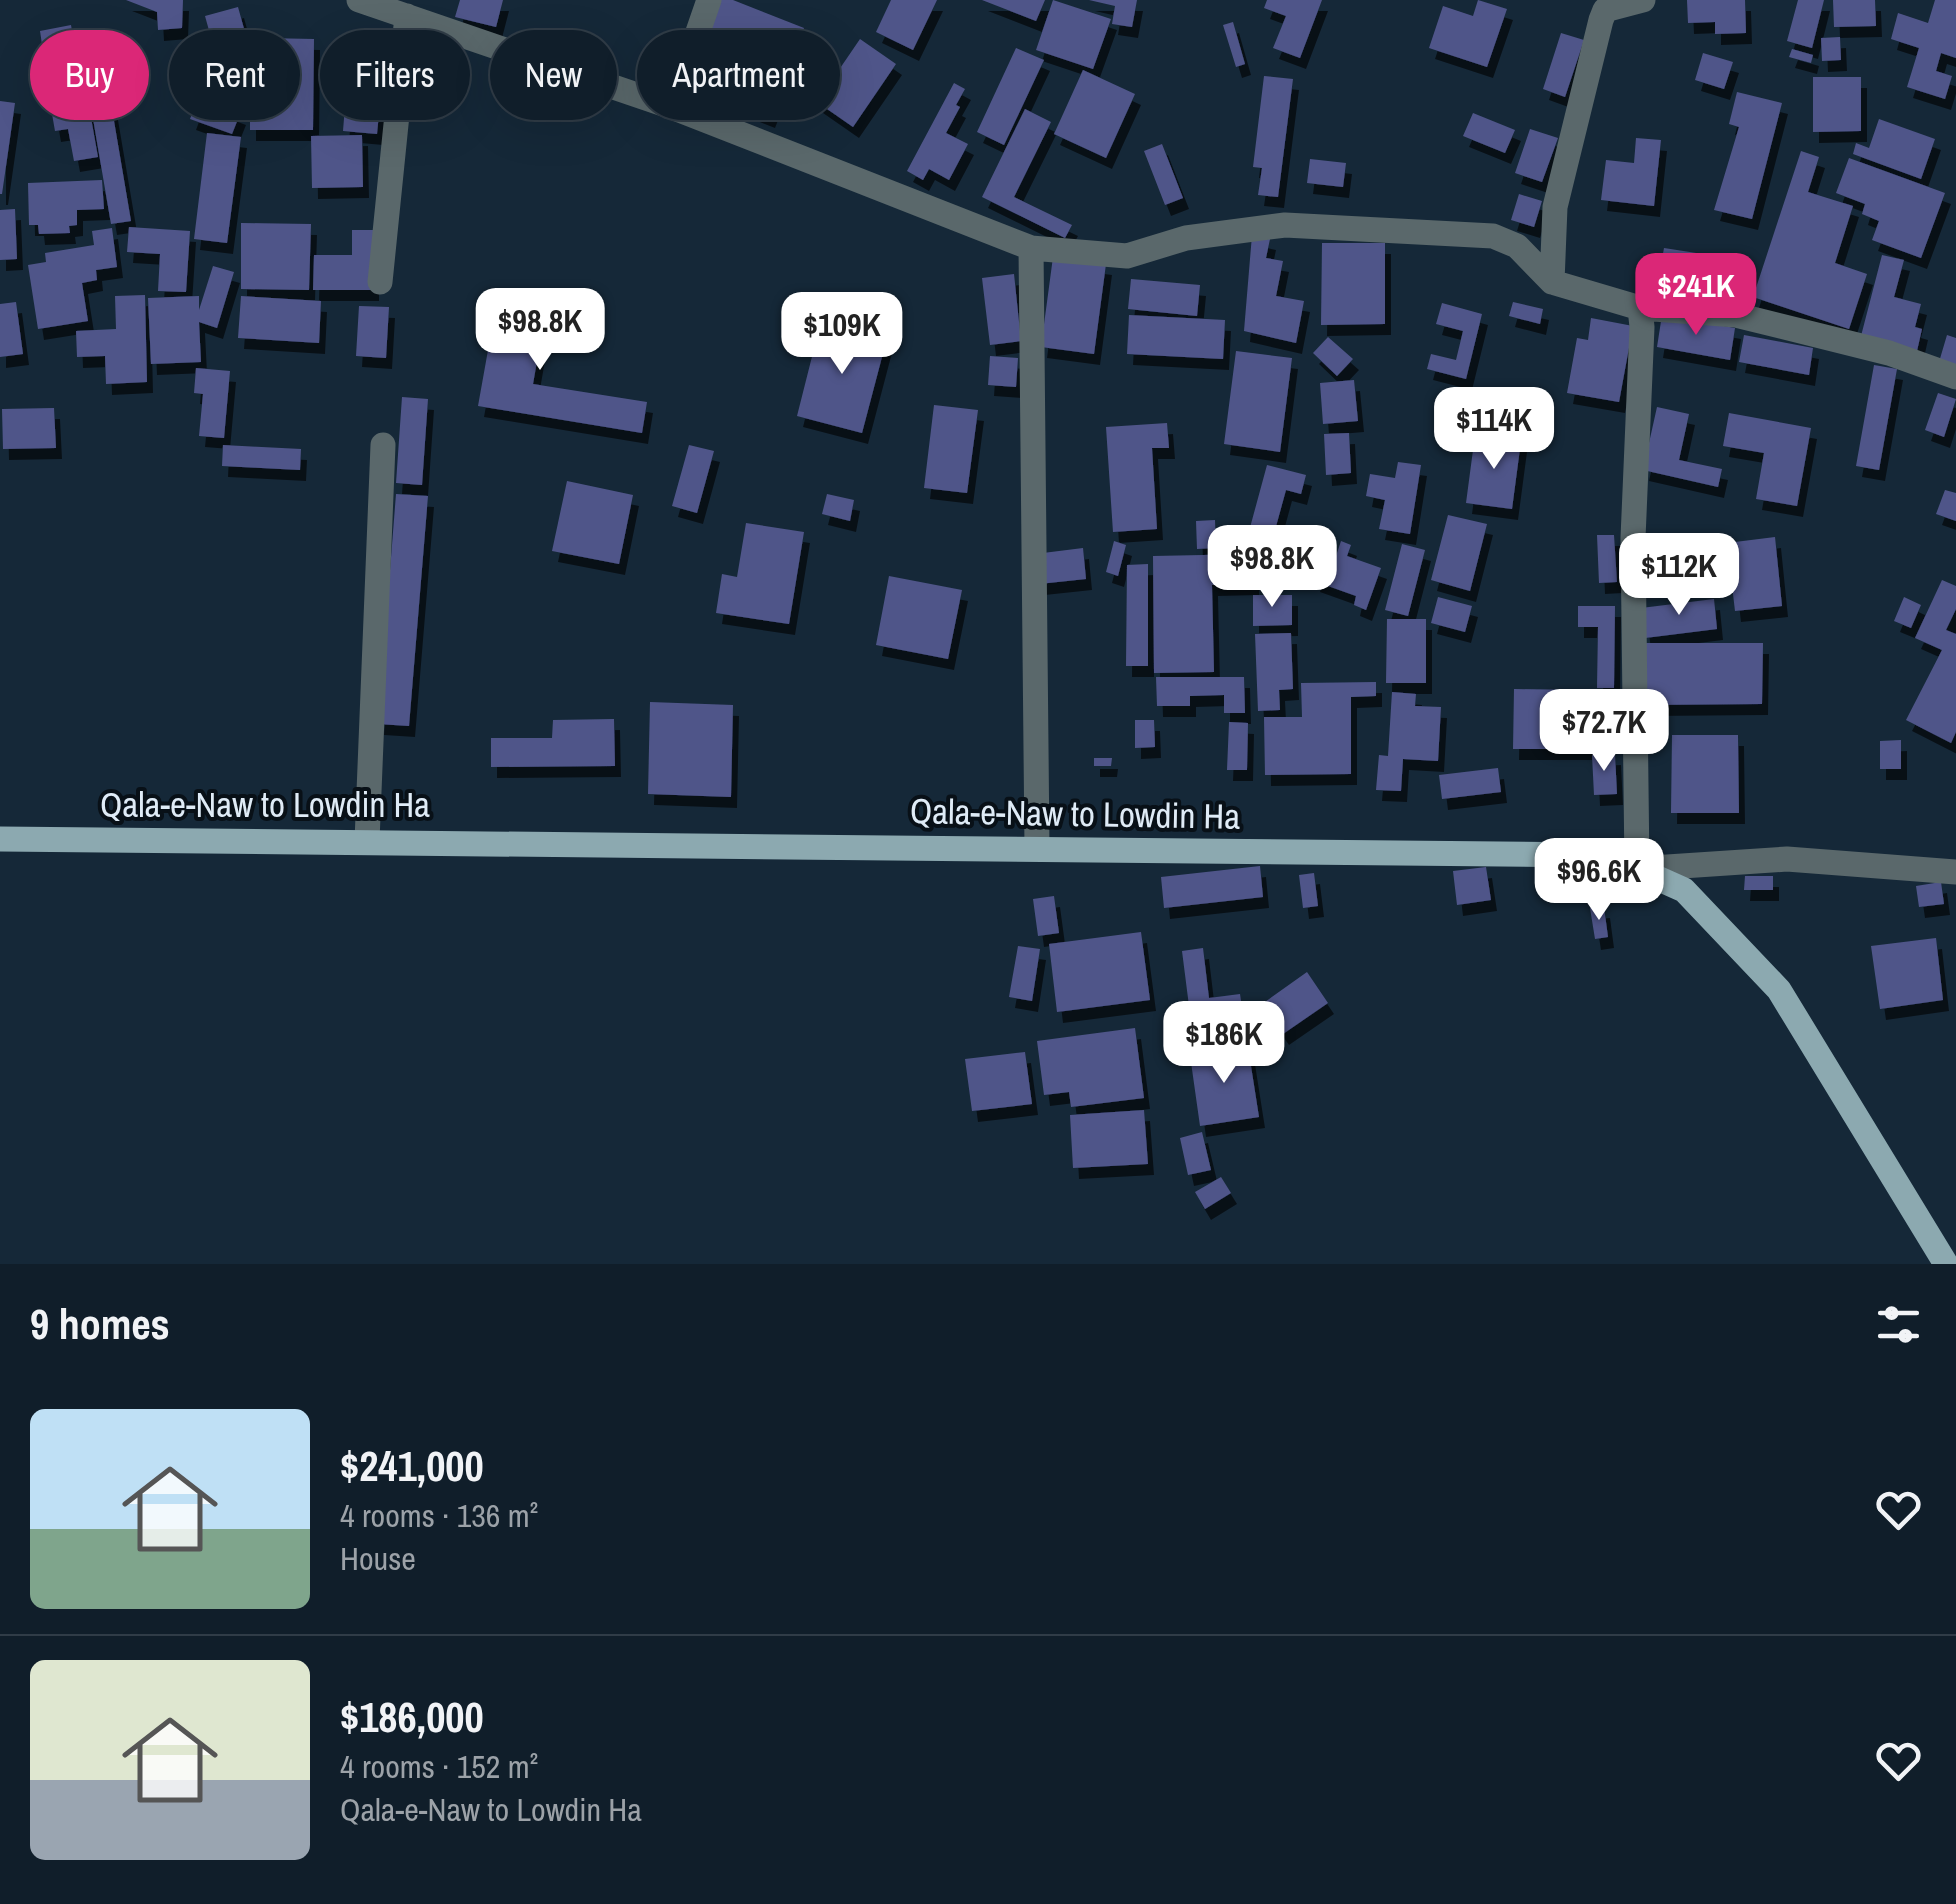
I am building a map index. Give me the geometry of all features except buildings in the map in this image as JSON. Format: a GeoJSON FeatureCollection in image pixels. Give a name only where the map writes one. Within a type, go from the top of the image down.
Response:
{"type":"FeatureCollection","features":[{"type":"Feature","properties":{"kind":"main road","name":"Qala-e-Naw to Lowdin Ha"},"geometry":{"type":"LineString","coordinates":[[0,838],[1591,856],[1684,890],[1780,990],[1946,1264]]}},
{"type":"Feature","properties":{"kind":"street"},"geometry":{"type":"LineString","coordinates":[[359,0],[637,95]]}},
{"type":"Feature","properties":{"kind":"street"},"geometry":{"type":"LineString","coordinates":[[699,30],[709,0]]}},
{"type":"Feature","properties":{"kind":"street"},"geometry":{"type":"LineString","coordinates":[[1552,282],[1555,207],[1601,20],[1605,10],[1614,5],[1643,0]]}},
{"type":"Feature","properties":{"kind":"street"},"geometry":{"type":"LineString","coordinates":[[380,282],[406,16]]}},
{"type":"Feature","properties":{"kind":"street"},"geometry":{"type":"LineString","coordinates":[[705,120],[1030,248],[1127,256],[1186,238],[1285,225],[1493,236],[1517,246],[1552,282],[1640,308],[1736,315],[1888,353],[1956,377]]}},
{"type":"Feature","properties":{"kind":"street"},"geometry":{"type":"LineString","coordinates":[[1030,248],[1037,848]]}},
{"type":"Feature","properties":{"kind":"street"},"geometry":{"type":"LineString","coordinates":[[1640,308],[1633,538],[1638,870],[1786,859],[1956,872]]}},
{"type":"Feature","properties":{"kind":"street"},"geometry":{"type":"LineString","coordinates":[[367,841],[383,445]]}}]}
